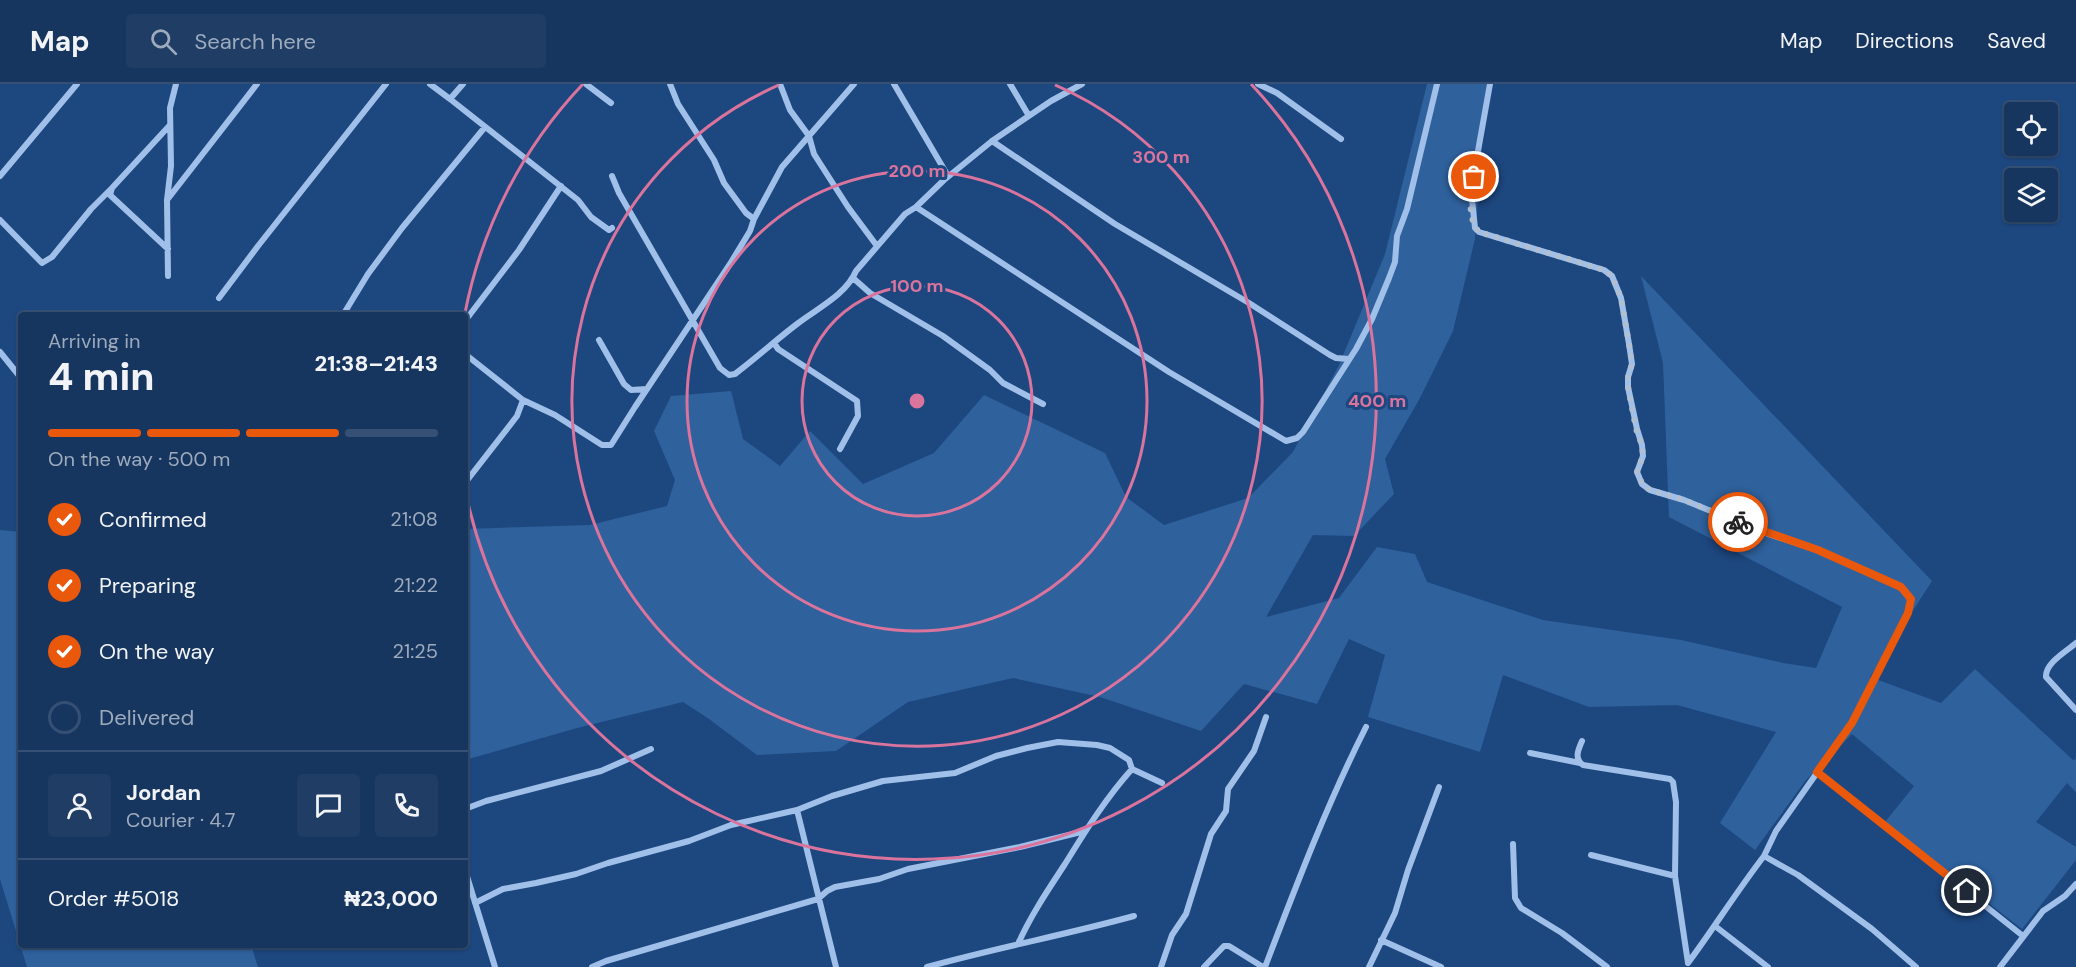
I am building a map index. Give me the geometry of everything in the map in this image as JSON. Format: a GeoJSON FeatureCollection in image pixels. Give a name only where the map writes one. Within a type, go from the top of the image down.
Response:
{"type":"FeatureCollection","features":[{"type":"Feature","properties":{"kind":"street"},"geometry":{"type":"LineString","coordinates":[[0,176],[77,84]]}},
{"type":"Feature","properties":{"kind":"street"},"geometry":{"type":"LineString","coordinates":[[168,276],[166,200],[171,166],[170,108],[176,84]]}},
{"type":"Feature","properties":{"kind":"street"},"geometry":{"type":"LineString","coordinates":[[166,200],[257,84]]}},
{"type":"Feature","properties":{"kind":"street"},"geometry":{"type":"LineString","coordinates":[[219,298],[386,84]]}},
{"type":"Feature","properties":{"kind":"street"},"geometry":{"type":"LineString","coordinates":[[430,84],[578,200],[599,224],[609,230],[612,228]]}},
{"type":"Feature","properties":{"kind":"street"},"geometry":{"type":"LineString","coordinates":[[450,99],[463,84]]}},
{"type":"Feature","properties":{"kind":"street"},"geometry":{"type":"LineString","coordinates":[[586,84],[610,103]]}},
{"type":"Feature","properties":{"kind":"street"},"geometry":{"type":"LineString","coordinates":[[669,84],[678,104],[714,160],[724,183],[746,213],[754,219]]}},
{"type":"Feature","properties":{"kind":"street"},"geometry":{"type":"LineString","coordinates":[[780,84],[790,110],[809,136],[814,154],[877,246]]}},
{"type":"Feature","properties":{"kind":"street"},"geometry":{"type":"LineString","coordinates":[[468,356],[523,400],[555,415],[602,445],[608,446],[614,443],[730,264],[750,231],[782,167],[854,84]]}},
{"type":"Feature","properties":{"kind":"street"},"geometry":{"type":"LineString","coordinates":[[894,84],[948,176]]}},
{"type":"Feature","properties":{"kind":"street"},"geometry":{"type":"LineString","coordinates":[[1010,84],[1029,116]]}},
{"type":"Feature","properties":{"kind":"street"},"geometry":{"type":"LineString","coordinates":[[612,177],[720,368],[729,375],[735,374],[831,300],[853,278],[856,271],[906,214],[948,176],[1029,116],[1082,84]]}},
{"type":"Feature","properties":{"kind":"street"},"geometry":{"type":"LineString","coordinates":[[1258,84],[1277,93],[1341,140]]}},
{"type":"Feature","properties":{"kind":"street"},"geometry":{"type":"LineString","coordinates":[[916,207],[1169,372],[1286,441],[1297,438],[1303,432],[1356,349],[1372,319],[1395,262],[1396,236],[1407,209],[1437,84]]}},
{"type":"Feature","properties":{"kind":"street"},"geometry":{"type":"LineString","coordinates":[[1490,84],[1471,190],[1475,228],[1479,232],[1604,270],[1612,276],[1621,298],[1632,364],[1628,387],[1636,429],[1642,445],[1643,456],[1637,471],[1642,484],[1650,490],[1684,500],[1762,532],[1818,550],[1901,587],[1911,599],[1908,613],[1852,723],[1776,831],[1764,856],[1732,898],[1688,965]]}},
{"type":"Feature","properties":{"kind":"street"},"geometry":{"type":"LineString","coordinates":[[0,220],[42,263],[52,257],[91,209],[170,125]]}},
{"type":"Feature","properties":{"kind":"street"},"geometry":{"type":"LineString","coordinates":[[345,312],[368,274],[485,127]]}},
{"type":"Feature","properties":{"kind":"street"},"geometry":{"type":"LineString","coordinates":[[993,141],[1115,224],[1249,303],[1330,355],[1348,359]]}},
{"type":"Feature","properties":{"kind":"street"},"geometry":{"type":"LineString","coordinates":[[468,317],[519,250],[561,186]]}},
{"type":"Feature","properties":{"kind":"street"},"geometry":{"type":"LineString","coordinates":[[112,188],[110,195],[168,249]]}},
{"type":"Feature","properties":{"kind":"street"},"geometry":{"type":"LineString","coordinates":[[853,278],[870,293],[943,336],[990,370],[1003,383],[1043,404]]}},
{"type":"Feature","properties":{"kind":"street"},"geometry":{"type":"LineString","coordinates":[[599,340],[624,384],[631,390],[647,389]]}},
{"type":"Feature","properties":{"kind":"street"},"geometry":{"type":"LineString","coordinates":[[777,340],[774,343],[778,349],[857,401],[858,416],[840,449]]}},
{"type":"Feature","properties":{"kind":"street"},"geometry":{"type":"LineString","coordinates":[[0,352],[18,374]]}},
{"type":"Feature","properties":{"kind":"street"},"geometry":{"type":"LineString","coordinates":[[468,479],[517,416],[523,400]]}},
{"type":"Feature","properties":{"kind":"street"},"geometry":{"type":"LineString","coordinates":[[2076,643],[2049,666],[2045,673],[2076,710]]}},
{"type":"Feature","properties":{"kind":"street"},"geometry":{"type":"LineString","coordinates":[[1161,967],[1172,935],[1186,914],[1211,834],[1226,811],[1228,789],[1254,751],[1266,717]]}},
{"type":"Feature","properties":{"kind":"street"},"geometry":{"type":"LineString","coordinates":[[1204,967],[1224,946],[1229,946],[1264,967],[1344,771],[1366,727]]}},
{"type":"Feature","properties":{"kind":"street"},"geometry":{"type":"LineString","coordinates":[[1580,763],[1577,756],[1582,741]]}},
{"type":"Feature","properties":{"kind":"street"},"geometry":{"type":"LineString","coordinates":[[475,903],[503,889],[576,874],[608,863],[689,842],[731,825],[797,810],[832,796],[883,781],[955,773],[996,756],[1058,742],[1110,748],[1129,760],[1132,769],[1162,783]]}},
{"type":"Feature","properties":{"kind":"street"},"geometry":{"type":"LineString","coordinates":[[468,808],[486,801],[601,771],[651,749]]}},
{"type":"Feature","properties":{"kind":"street"},"geometry":{"type":"LineString","coordinates":[[1530,753],[1587,766],[1670,779],[1673,782],[1676,802],[1675,876],[1688,965]]}},
{"type":"Feature","properties":{"kind":"street"},"geometry":{"type":"LineString","coordinates":[[1018,944],[1029,921],[1085,831],[1113,790],[1132,769]]}},
{"type":"Feature","properties":{"kind":"street"},"geometry":{"type":"LineString","coordinates":[[1817,772],[2023,936]]}},
{"type":"Feature","properties":{"kind":"street"},"geometry":{"type":"LineString","coordinates":[[1369,967],[1395,913],[1408,870],[1439,787]]}},
{"type":"Feature","properties":{"kind":"street"},"geometry":{"type":"LineString","coordinates":[[797,810],[836,967]]}},
{"type":"Feature","properties":{"kind":"street"},"geometry":{"type":"LineString","coordinates":[[592,967],[818,899],[836,887],[1085,831]]}},
{"type":"Feature","properties":{"kind":"street"},"geometry":{"type":"LineString","coordinates":[[1513,844],[1517,903],[1607,967]]}},
{"type":"Feature","properties":{"kind":"street"},"geometry":{"type":"LineString","coordinates":[[1591,855],[1675,876]]}},
{"type":"Feature","properties":{"kind":"street"},"geometry":{"type":"LineString","coordinates":[[1764,856],[1798,875],[1872,929],[1917,967]]}},
{"type":"Feature","properties":{"kind":"street"},"geometry":{"type":"LineString","coordinates":[[468,880],[495,967]]}},
{"type":"Feature","properties":{"kind":"street"},"geometry":{"type":"LineString","coordinates":[[2000,967],[2043,911],[2065,896],[2076,884]]}},
{"type":"Feature","properties":{"kind":"street"},"geometry":{"type":"LineString","coordinates":[[927,967],[1134,916]]}},
{"type":"Feature","properties":{"kind":"street"},"geometry":{"type":"LineString","coordinates":[[1715,926],[1768,967]]}},
{"type":"Feature","properties":{"kind":"street"},"geometry":{"type":"LineString","coordinates":[[1381,940],[1442,967]]}},
{"type":"Feature","properties":{"kind":"shaded area"},"geometry":{"type":"Polygon","coordinates":[[[1427,84],[1491,84],[1484,119],[1475,239],[1453,331],[1420,398],[1385,459],[1394,494],[1354,536],[1313,535],[1266,617],[1339,598],[1377,547],[1415,554],[1427,582],[1543,620],[1681,640],[1783,663],[1816,668],[1842,607],[1669,517],[1663,363],[1641,276],[1932,581],[1870,677],[1941,703],[1975,669],[2073,760],[2076,759],[2076,792],[2067,783],[2036,822],[2076,847],[2076,860],[2022,929],[1885,822],[1914,786],[1852,734],[1806,780],[1755,850],[1720,823],[1776,732],[1677,705],[1589,707],[1503,675],[1480,752],[1368,717],[1385,655],[1349,639],[1317,704],[1244,684],[1201,731],[1100,697],[1013,678],[908,702],[836,751],[757,755],[683,702],[577,728],[468,759],[468,529],[590,525],[667,506],[675,480],[654,431],[671,396],[731,391],[743,439],[780,466],[810,431],[863,484],[934,453],[984,395],[1105,453],[1126,497],[1164,525],[1248,498],[1293,452],[1339,365],[1385,254],[1427,84]]]}},
{"type":"Feature","properties":{"kind":"shaded area"},"geometry":{"type":"Polygon","coordinates":[[[0,530],[18,532],[18,938],[0,879],[0,530]]]}},
{"type":"Feature","properties":{"kind":"shaded area"},"geometry":{"type":"Polygon","coordinates":[[[21,948],[252,948],[258,967],[27,967],[21,948]]]}},
{"type":"Feature","properties":{"kind":"way so far"},"geometry":{"type":"LineString","coordinates":[[1474,177],[1470,199],[1475,228],[1479,232],[1604,270],[1612,276],[1621,298],[1632,364],[1628,387],[1636,429],[1642,445],[1643,456],[1637,471],[1642,484],[1650,490],[1684,500],[1738,522]]}},
{"type":"Feature","properties":{"kind":"route"},"geometry":{"type":"LineString","coordinates":[[1738,522],[1818,550],[1901,587],[1911,599],[1908,613],[1852,723],[1817,772],[1967,891]]}}]}
